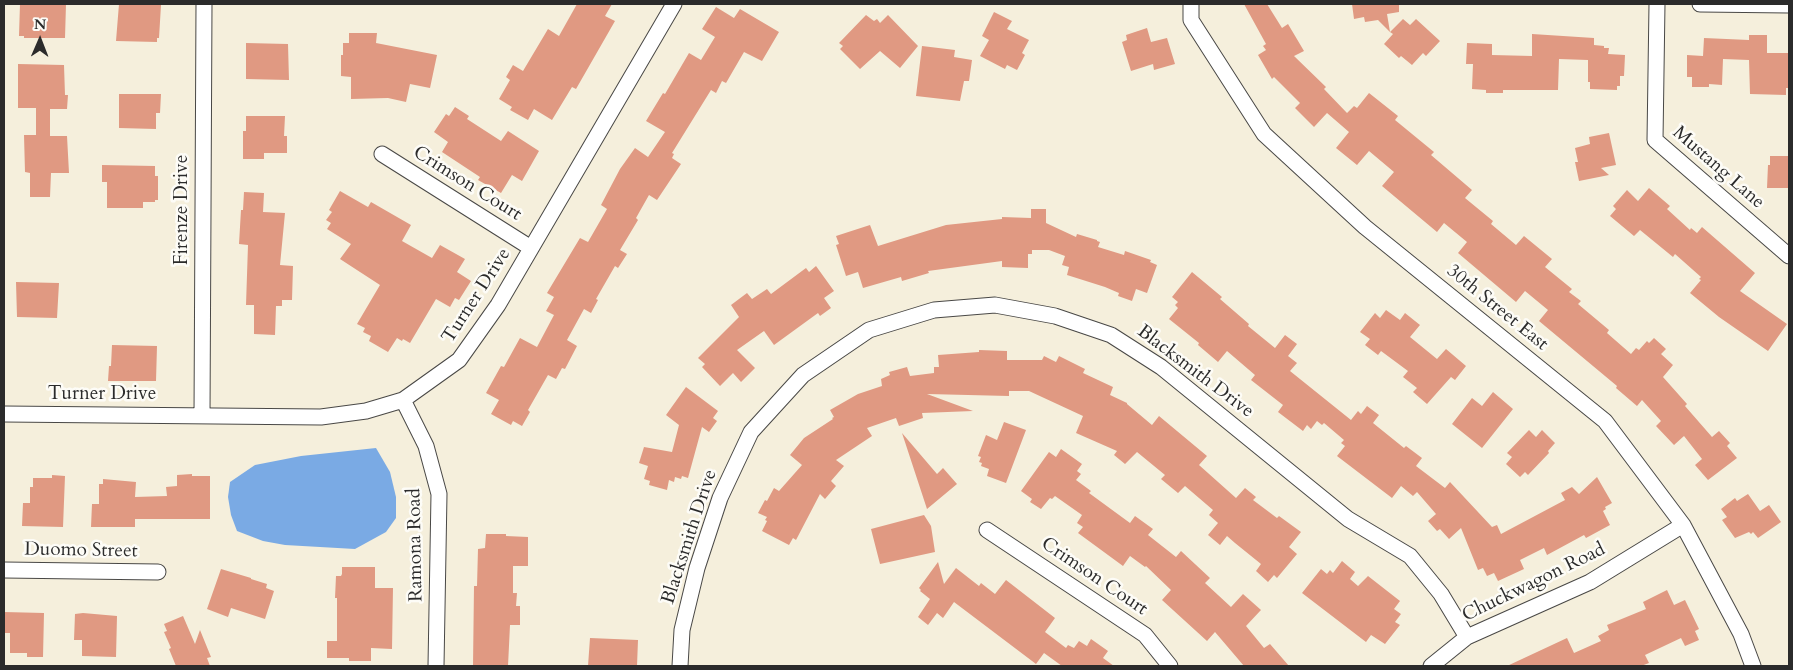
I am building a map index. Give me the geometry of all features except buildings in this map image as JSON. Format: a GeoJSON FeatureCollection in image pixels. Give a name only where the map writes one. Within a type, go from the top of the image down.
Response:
{"type":"FeatureCollection","features":[{"type":"Feature","properties":{"kind":"street","name":"Firenze Drive"},"geometry":{"type":"LineString","coordinates":[[202,416],[204,4]]}},
{"type":"Feature","properties":{"kind":"street","name":"Turner Drive"},"geometry":{"type":"LineString","coordinates":[[4,414],[321,417],[366,411],[403,400],[459,360],[498,305],[674,4]]}},
{"type":"Feature","properties":{"kind":"street","name":"30th Street East"},"geometry":{"type":"LineString","coordinates":[[1191,4],[1191,20],[1264,134],[1365,227],[1604,421],[1683,525],[1740,634],[1753,666]]}},
{"type":"Feature","properties":{"kind":"street","name":"Mustang Lane"},"geometry":{"type":"LineString","coordinates":[[1658,4],[1655,140],[1789,256]]}},
{"type":"Feature","properties":{"kind":"street"},"geometry":{"type":"LineString","coordinates":[[1700,4],[1789,5]]}},
{"type":"Feature","properties":{"kind":"street","name":"Crimson Court"},"geometry":{"type":"LineString","coordinates":[[382,154],[532,248]]}},
{"type":"Feature","properties":{"kind":"street","name":"Blacksmith Drive"},"geometry":{"type":"LineString","coordinates":[[680,666],[682,630],[697,568],[720,498],[751,432],[803,375],[869,330],[934,310],[995,305],[1055,316],[1112,335],[1161,367],[1348,519],[1410,556],[1441,594],[1467,637]]}},
{"type":"Feature","properties":{"kind":"street","name":"Ramona Road"},"geometry":{"type":"LineString","coordinates":[[403,400],[426,446],[438,494],[436,666]]}},
{"type":"Feature","properties":{"kind":"street","name":"Chuckwagon Road"},"geometry":{"type":"LineString","coordinates":[[1431,666],[1467,637],[1590,582],[1683,525]]}},
{"type":"Feature","properties":{"kind":"street","name":"Crimson Court"},"geometry":{"type":"LineString","coordinates":[[987,530],[1145,636],[1170,666]]}},
{"type":"Feature","properties":{"kind":"street","name":"Duomo Street"},"geometry":{"type":"LineString","coordinates":[[4,570],[158,572]]}},
{"type":"Feature","properties":{"kind":"water"},"geometry":{"type":"Polygon","coordinates":[[[376,448],[390,472],[396,497],[396,518],[386,532],[355,549],[285,545],[263,541],[237,531],[231,515],[228,497],[230,482],[255,465],[301,456],[376,448]]]}}]}
